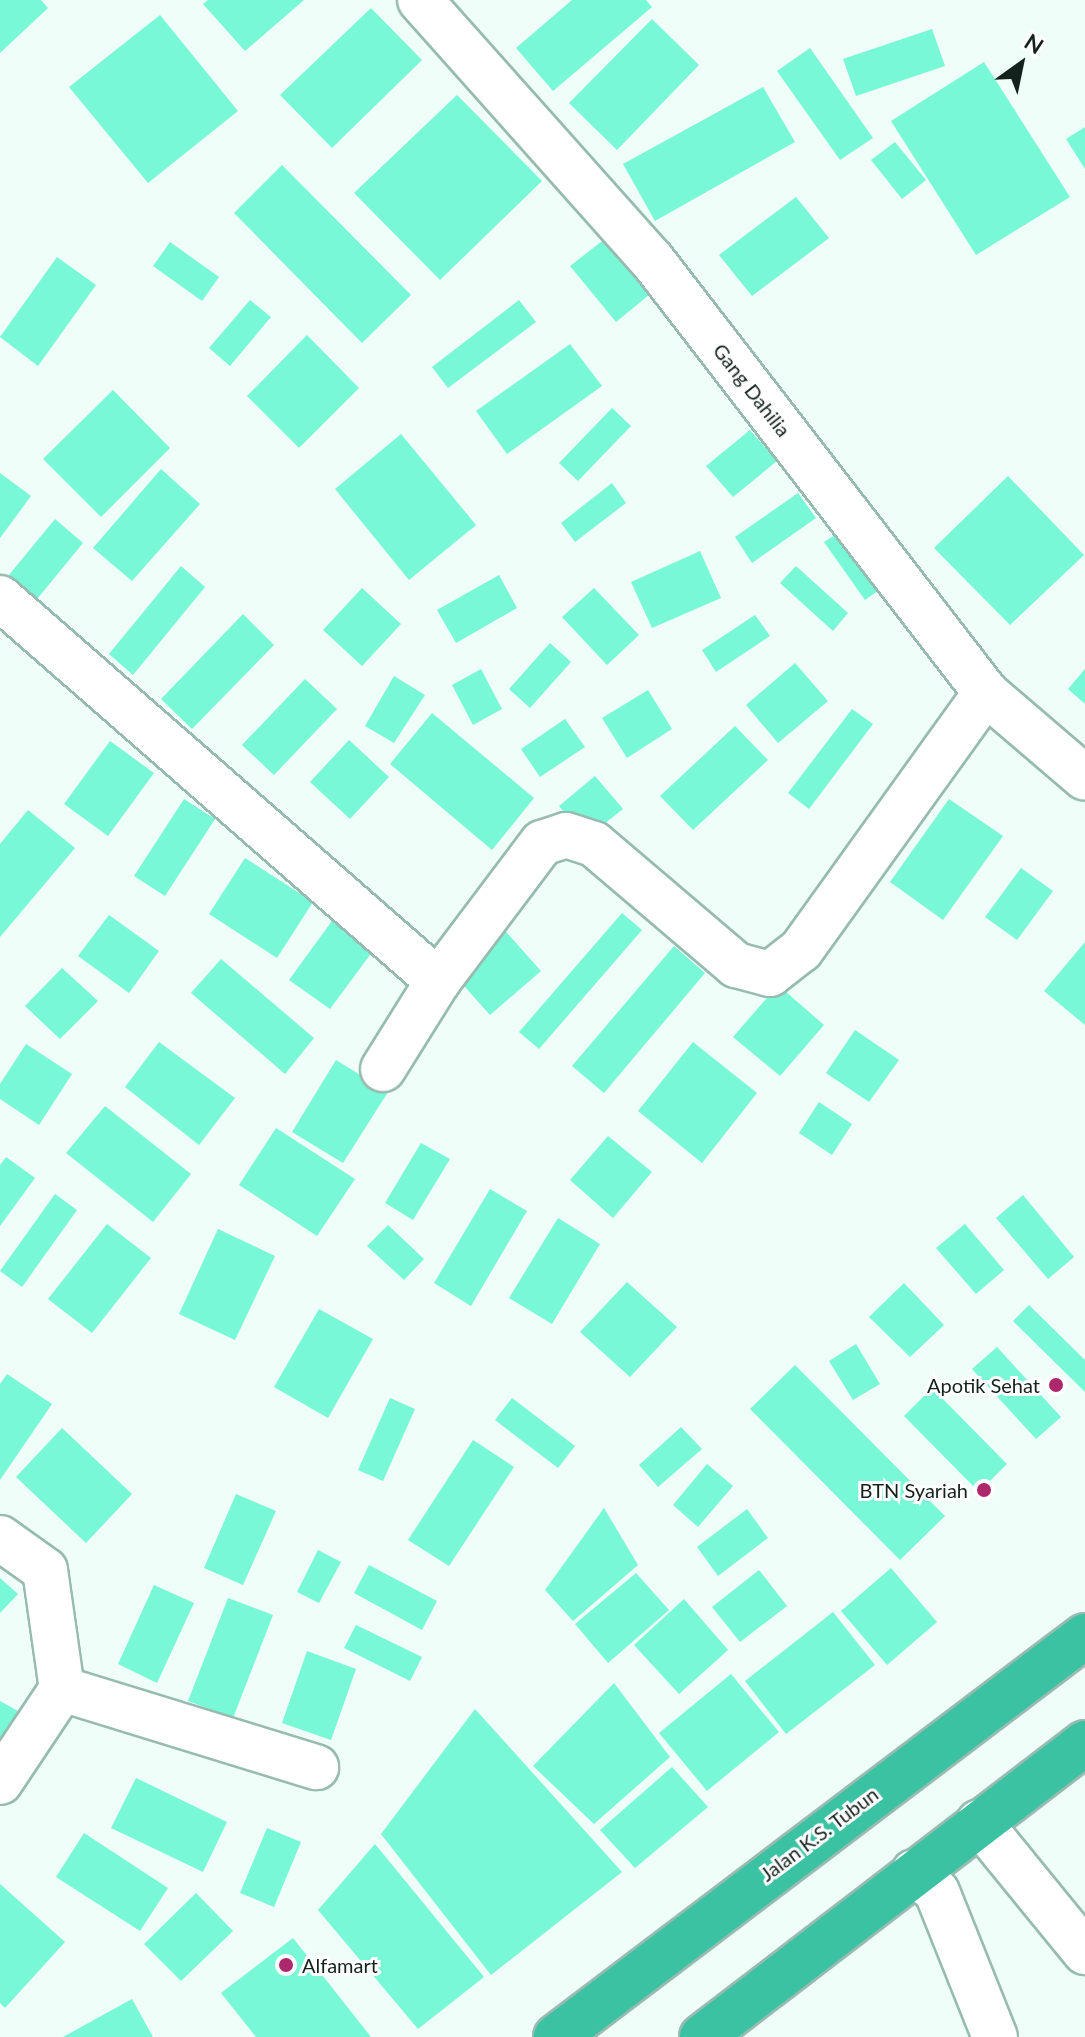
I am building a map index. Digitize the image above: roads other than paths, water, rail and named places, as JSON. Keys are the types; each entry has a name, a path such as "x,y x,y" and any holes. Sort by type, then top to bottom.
{"highway":[{"name":"Jalan K.S. Tubun","path":"556,2037 1085,1636"},
{"path":"702,2037 1085,1743"}],"street":[{"name":"Gang Dahilia","path":"420,0 652,260 986,693 1085,778"},
{"path":"0,598 438,981"},
{"path":"383,1069 438,981 542,843 566,835 594,844 736,965 770,974 801,950 986,693"},
{"path":"0,1538 45,1570 62,1689 0,1782"},
{"path":"62,1689 316,1767"},
{"path":"979,1822 1085,1952"},
{"path":"914,1872 937,1892 995,2037"}],"place":[{"name":"Apotik Sehat","path":"1056,1385"},
{"name":"BTN Syariah","path":"984,1490"},
{"name":"Alfamart","path":"286,1965"}]}
